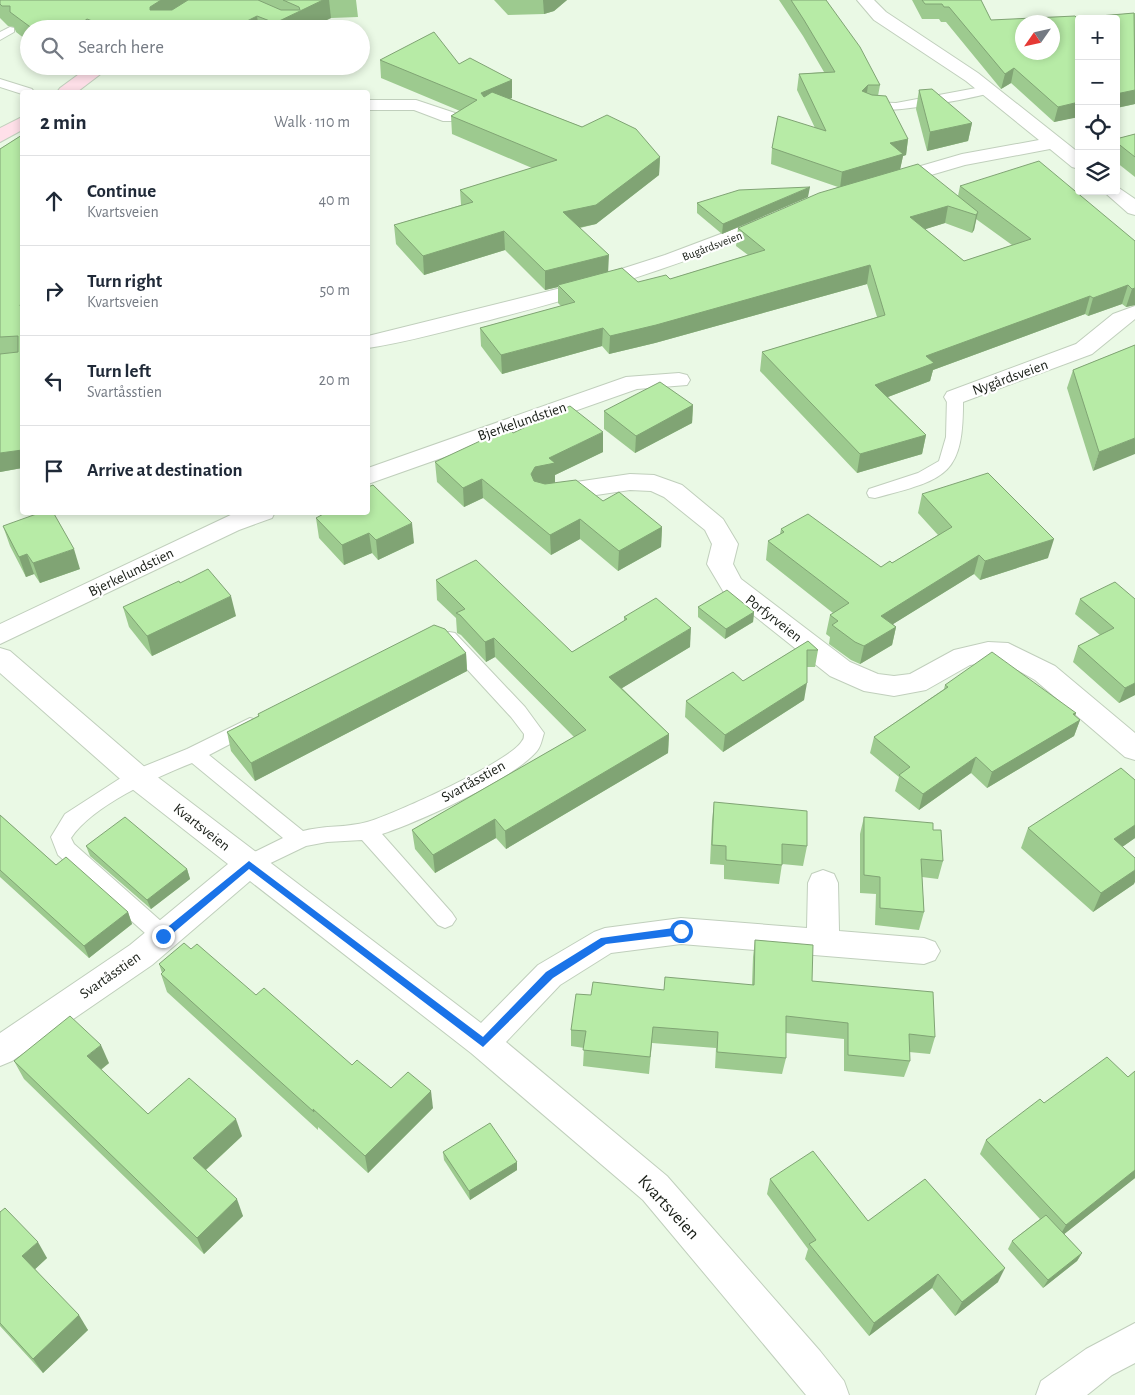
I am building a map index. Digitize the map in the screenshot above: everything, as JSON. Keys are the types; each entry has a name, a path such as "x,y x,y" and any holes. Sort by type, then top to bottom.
{"street":[{"path":"865,0 880,16 987,90 1075,161"},
{"path":"69,90 90,75"},
{"path":"370,105 416,105 449,117"},
{"path":"0,136 20,124"},
{"path":"876,185 962,160 1054,144"},
{"path":"1118,195 1135,209"},
{"name":"Bugårdsveien","path":"370,342 433,328 626,277 708,249 792,212"},
{"name":"Nygårdsveien","path":"955,397 1084,349 1100,340 1114,322 1135,312"},
{"name":"Bjerkelundstien","path":"370,475 634,382 679,380"},
{"name":"Porfyrveien","path":"545,494 630,482 654,483 672,490 714,525 725,544 720,564 732,585 840,669 874,684 894,686 916,682 963,657 988,652 1008,653 1045,673 1135,749"},
{"name":"Bjerkelundstien","path":"0,635 230,524 255,515"},
{"name":"Kvartsveien","path":"0,658 137,777 483,1043 655,1188 806,1364 830,1395"},
{"name":"Svartåsstien","path":"0,1051 141,955 249,864"},
{"path":"823,883 823,943"},
{"path":"483,1043 550,975 605,941 681,931 924,951"},
{"path":"1055,1395 1099,1362 1135,1342"}],"lane":[{"path":"0,37 10,30"},
{"path":"0,83 22,90"},
{"path":"867,106 896,107 987,90"},
{"name":"Nygårdsveien","path":"875,493 939,470 950,457 955,428 955,397"},
{"name":"Svartåsstien","path":"249,864 299,839 367,831 397,821 466,787 513,760 530,745 534,734 518,712 454,641 443,634 431,634"},
{"path":"163,936 65,849 61,836 72,820 137,777 194,754 269,716"},
{"path":"194,754 299,839"},
{"path":"367,831 445,919"}],"building":[{"path":"0,0 161,0 150,7 150,10 172,10 188,0 258,0 281,10 300,10 299,7 283,0 323,0 281,20 267,20 257,16 249,20 21,20 10,12 10,6 2,6"},
{"path":"791,0 826,0 860,47 880,85 868,85 862,91 872,95 886,96 908,139 890,143 903,154 842,172 772,148 778,116 826,131 799,74 835,72"},
{"path":"922,0 981,0 991,20 1015,19 1015,60 1060,60 1060,17 1075,16 1075,103 1058,107 1014,68 1005,74 949,7 944,7 942,4 925,4"},
{"path":"1134,13 1135,90 1120,93 1120,15 1111,15"},
{"path":"434,32 459,64 470,58 512,80 481,93 484,97 492,92 582,127 607,115 636,129 660,157 596,205 563,212 609,255 545,271 504,231 423,256 394,225 473,202 460,190 557,160 451,116 477,100 380,60"},
{"path":"932,89 972,123 930,132 919,90"},
{"path":"1135,134 1135,157 1120,145 1120,138"},
{"path":"20,136 20,450 0,453 0,354 18,352 18,336 0,337 0,149"},
{"path":"1039,161 1075,191 1075,195 1080,195 1135,241 1135,288 1132,289 1128,285 1093,298 1090,296 926,356 934,363 875,385 926,435 860,454 762,352 885,315 870,265 656,325 610,336 603,328 501,355 480,328 575,302 558,285 622,268 638,282 666,275 670,279 765,250 738,228 819,193 918,164 978,212 976,215 948,206 910,217 964,261 1031,239 960,186"},
{"path":"810,187 723,224 697,203 739,190"},
{"path":"1135,345 1135,438 1099,452 1073,370"},
{"path":"660,382 693,405 636,436 604,411"},
{"path":"570,406 603,432 549,458 555,463 535,467 531,474 534,481 545,484 576,480 603,501 619,492 662,527 619,551 580,519 550,535 482,479 463,488 435,462 508,428 513,433"},
{"path":"988,473 1054,539 985,561 979,555 881,616 896,627 864,646 855,642 832,625 838,621 830,615 849,603 768,541 784,532 781,529 808,514 881,567 890,561 892,563 952,527 922,494"},
{"path":"373,485 412,523 376,540 369,533 342,545 316,518 322,515 370,515 370,486"},
{"path":"34,515 55,515 74,549 33,563 27,554 19,557 3,526"},
{"path":"476,560 572,652 627,619 624,617 656,598 691,628 609,677 669,734 505,831 495,819 433,855 412,830 586,730 494,638 485,642 456,613 465,609 436,580"},
{"path":"208,569 231,596 147,636 123,607 179,581 180,583"},
{"path":"1115,582 1135,599 1135,683 1125,688 1078,646 1114,628 1080,599"},
{"path":"727,590 754,612 726,629 698,607"},
{"path":"434,625 445,629 466,653 251,763 227,732 259,716 258,714"},
{"path":"808,641 818,650 807,650 807,683 725,735 686,701 733,672 743,681"},
{"path":"992,652 1076,713 1073,714 1080,720 992,772 976,757 923,794 899,775 910,767 874,737 948,687 945,685"},
{"path":"1121,768 1135,780 1135,825 1114,839 1135,858 1135,870 1101,893 1028,828"},
{"path":"714,802 807,811 807,846 782,844 782,865 726,860 726,846 712,845"},
{"path":"0,815 56,865 66,857 128,912 84,946 0,870"},
{"path":"125,817 187,869 147,900 86,846"},
{"path":"864,817 933,823 933,830 941,830 943,861 921,859 924,912 880,908 880,877 864,875"},
{"path":"755,940 813,945 812,981 933,992 935,1037 909,1034 910,1061 848,1055 848,1023 786,1016 786,1058 717,1052 718,1032 653,1027 650,1057 583,1050 586,1031 571,1030 576,994 591,995 593,982 664,990 665,977 754,985"},
{"path":"184,943 191,949 197,944 256,995 264,988 352,1065 357,1060 391,1088 408,1072 431,1091 365,1156 161,974 165,970 159,964"},
{"path":"70,1016 101,1045 87,1056 148,1114 189,1078 236,1119 193,1158 237,1199 197,1238 14,1061"},
{"path":"1107,1057 1128,1077 1135,1071 1135,1170 1066,1225 986,1140 1040,1099 1044,1103"},
{"path":"490,1123 517,1162 469,1191 443,1152"},
{"path":"813,1151 868,1221 925,1179 1005,1268 962,1302 938,1274 874,1323 809,1244 816,1240 770,1179"},
{"path":"5,1208 38,1242 22,1256 79,1315 33,1359 0,1323 0,1212"},
{"path":"1046,1215 1082,1253 1048,1280 1012,1241"}],"route":[{"path":"163,936 249,864 483,1043 550,975 605,941 681,931"}]}
